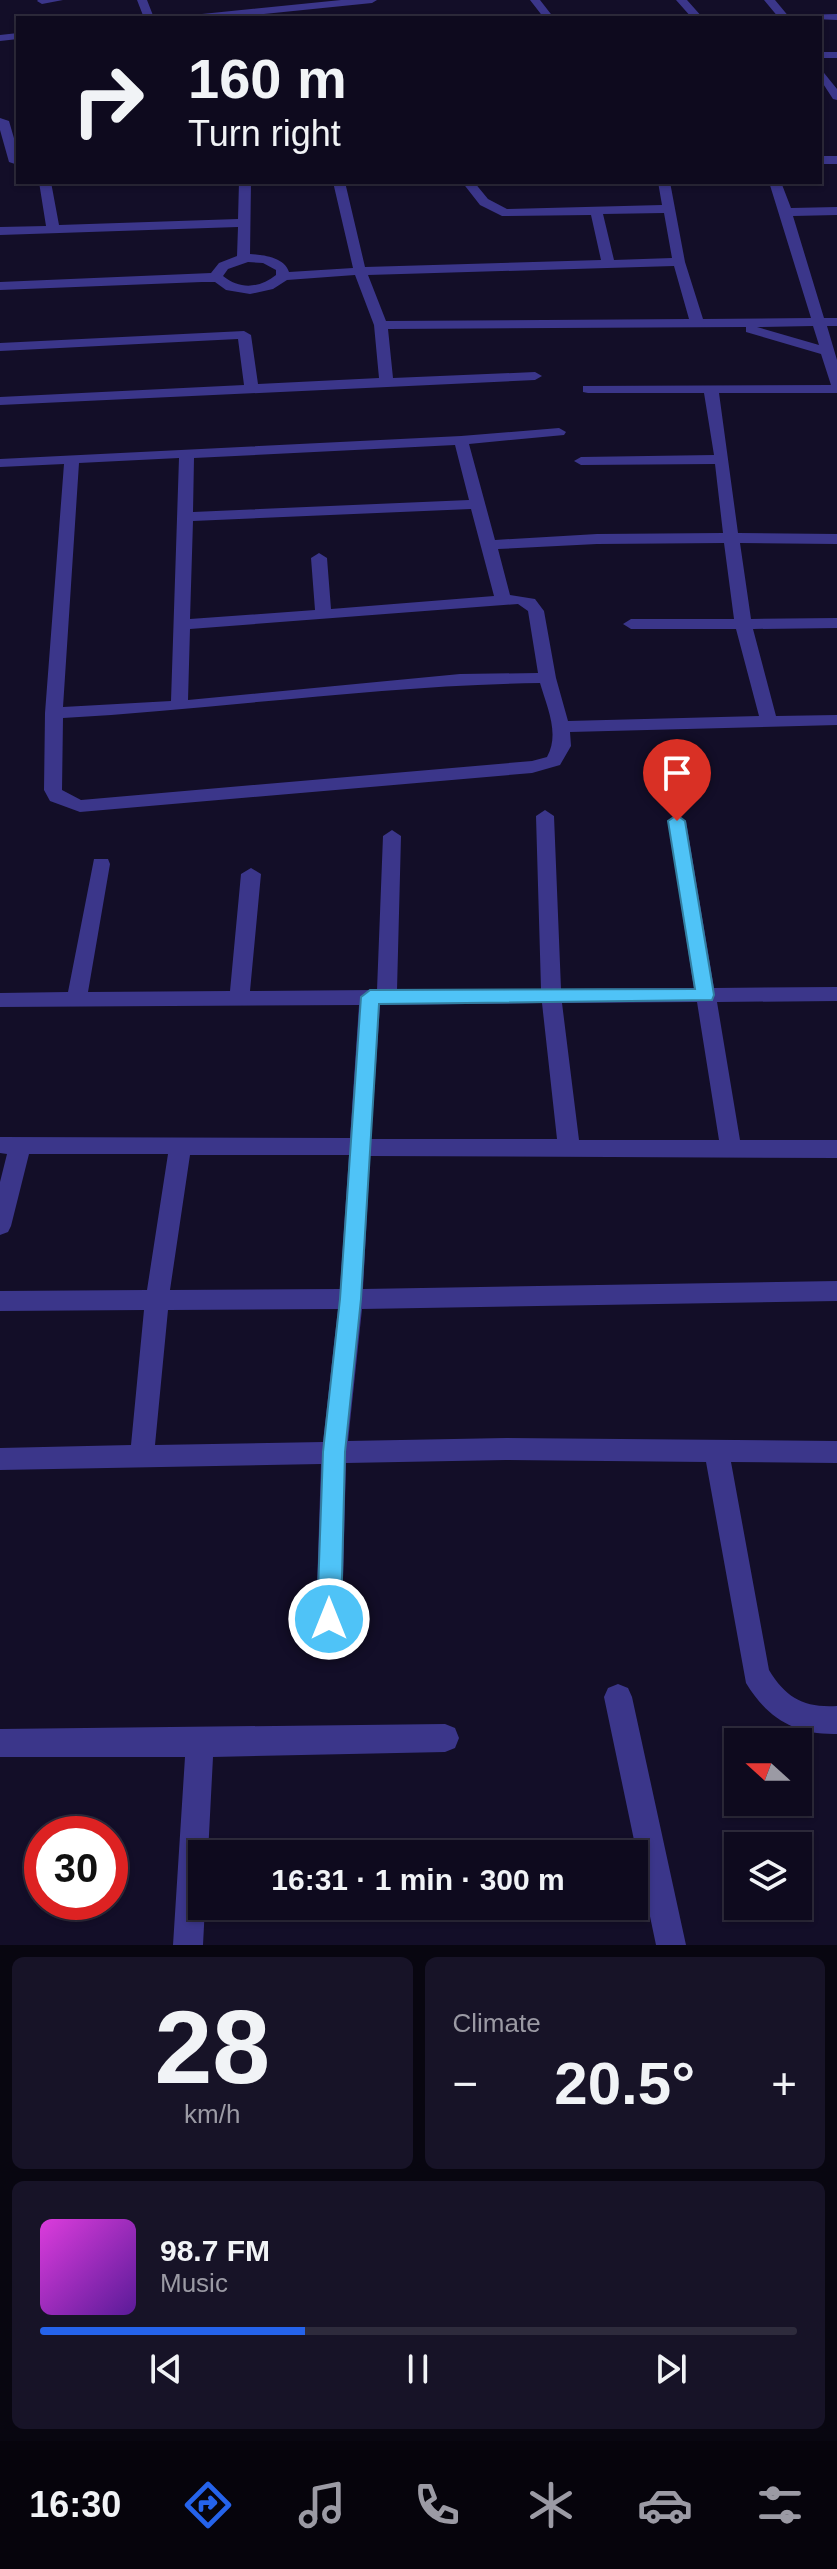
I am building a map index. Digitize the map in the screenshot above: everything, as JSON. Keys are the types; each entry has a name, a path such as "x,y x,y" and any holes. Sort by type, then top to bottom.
{"street":[{"path":"42,1 58,0"},
{"path":"237,0 245,15 372,0"},
{"path":"535,0 547,16"},
{"path":"681,0 696,16"},
{"path":"769,0 783,16"},
{"path":"822,74 837,99 822,102"},
{"path":"2,118 16,159"},
{"path":"45,184 53,229"},
{"path":"243,259 245,184"},
{"path":"339,184 360,271 381,325 386,382"},
{"path":"469,184 482,202 506,213 669,209"},
{"path":"664,184 679,262 697,322"},
{"path":"776,184 837,383"},
{"path":"596,211 608,264"},
{"path":"786,212 837,211"},
{"path":"0,231 245,223"},
{"path":"217,277 217,272 226,264 243,259 262,259 277,264 282,268 283,276"},
{"path":"0,286 217,277 225,285 251,290 275,284 283,276 679,262"},
{"path":"187,287 217,277"},
{"path":"381,325 837,322"},
{"path":"728,323 826,351"},
{"path":"0,347 244,335 252,389"},
{"path":"0,401 535,376"},
{"path":"588,389 837,389"},
{"path":"711,390 743,624 769,722"},
{"path":"0,463 461,440 559,432"},
{"path":"461,440 503,600"},
{"path":"179,706 187,454"},
{"path":"581,461 722,459"},
{"path":"72,460 54,713 53,790 56,797 80,806 532,767 554,761 562,746 561,727 547,678 536,611 529,602 503,600 182,625"},
{"path":"185,517 480,504"},
{"path":"490,545 597,539 837,539"},
{"path":"319,558 323,612"},
{"path":"631,624 837,623"},
{"path":"54,713 179,706 460,679 547,678"},
{"path":"561,727 837,720"},
{"path":"545,816 551,996 569,1148"},
{"path":"677,821 731,1149"},
{"path":"329,1619 334,1452 351,1299 360,1147 378,997 392,836"},
{"path":"77,999 101,864"},
{"path":"239,999 251,874"},
{"path":"0,1000 837,994"},
{"path":"0,1226 10,1145 837,1149"},
{"path":"142,1456 157,1300 180,1146"},
{"path":"0,1301 837,1291"},
{"path":"0,1459 506,1449 837,1452"},
{"path":"717,1451 756,1674 768,1696 791,1714 813,1723 837,1720"},
{"path":"618,1697 671,1945"},
{"path":"0,1743 445,1738"},
{"path":"188,1945 200,1743"}],"route":[{"path":"329,1619 334,1452 351,1299 370,997 705,995 677,821"}]}
